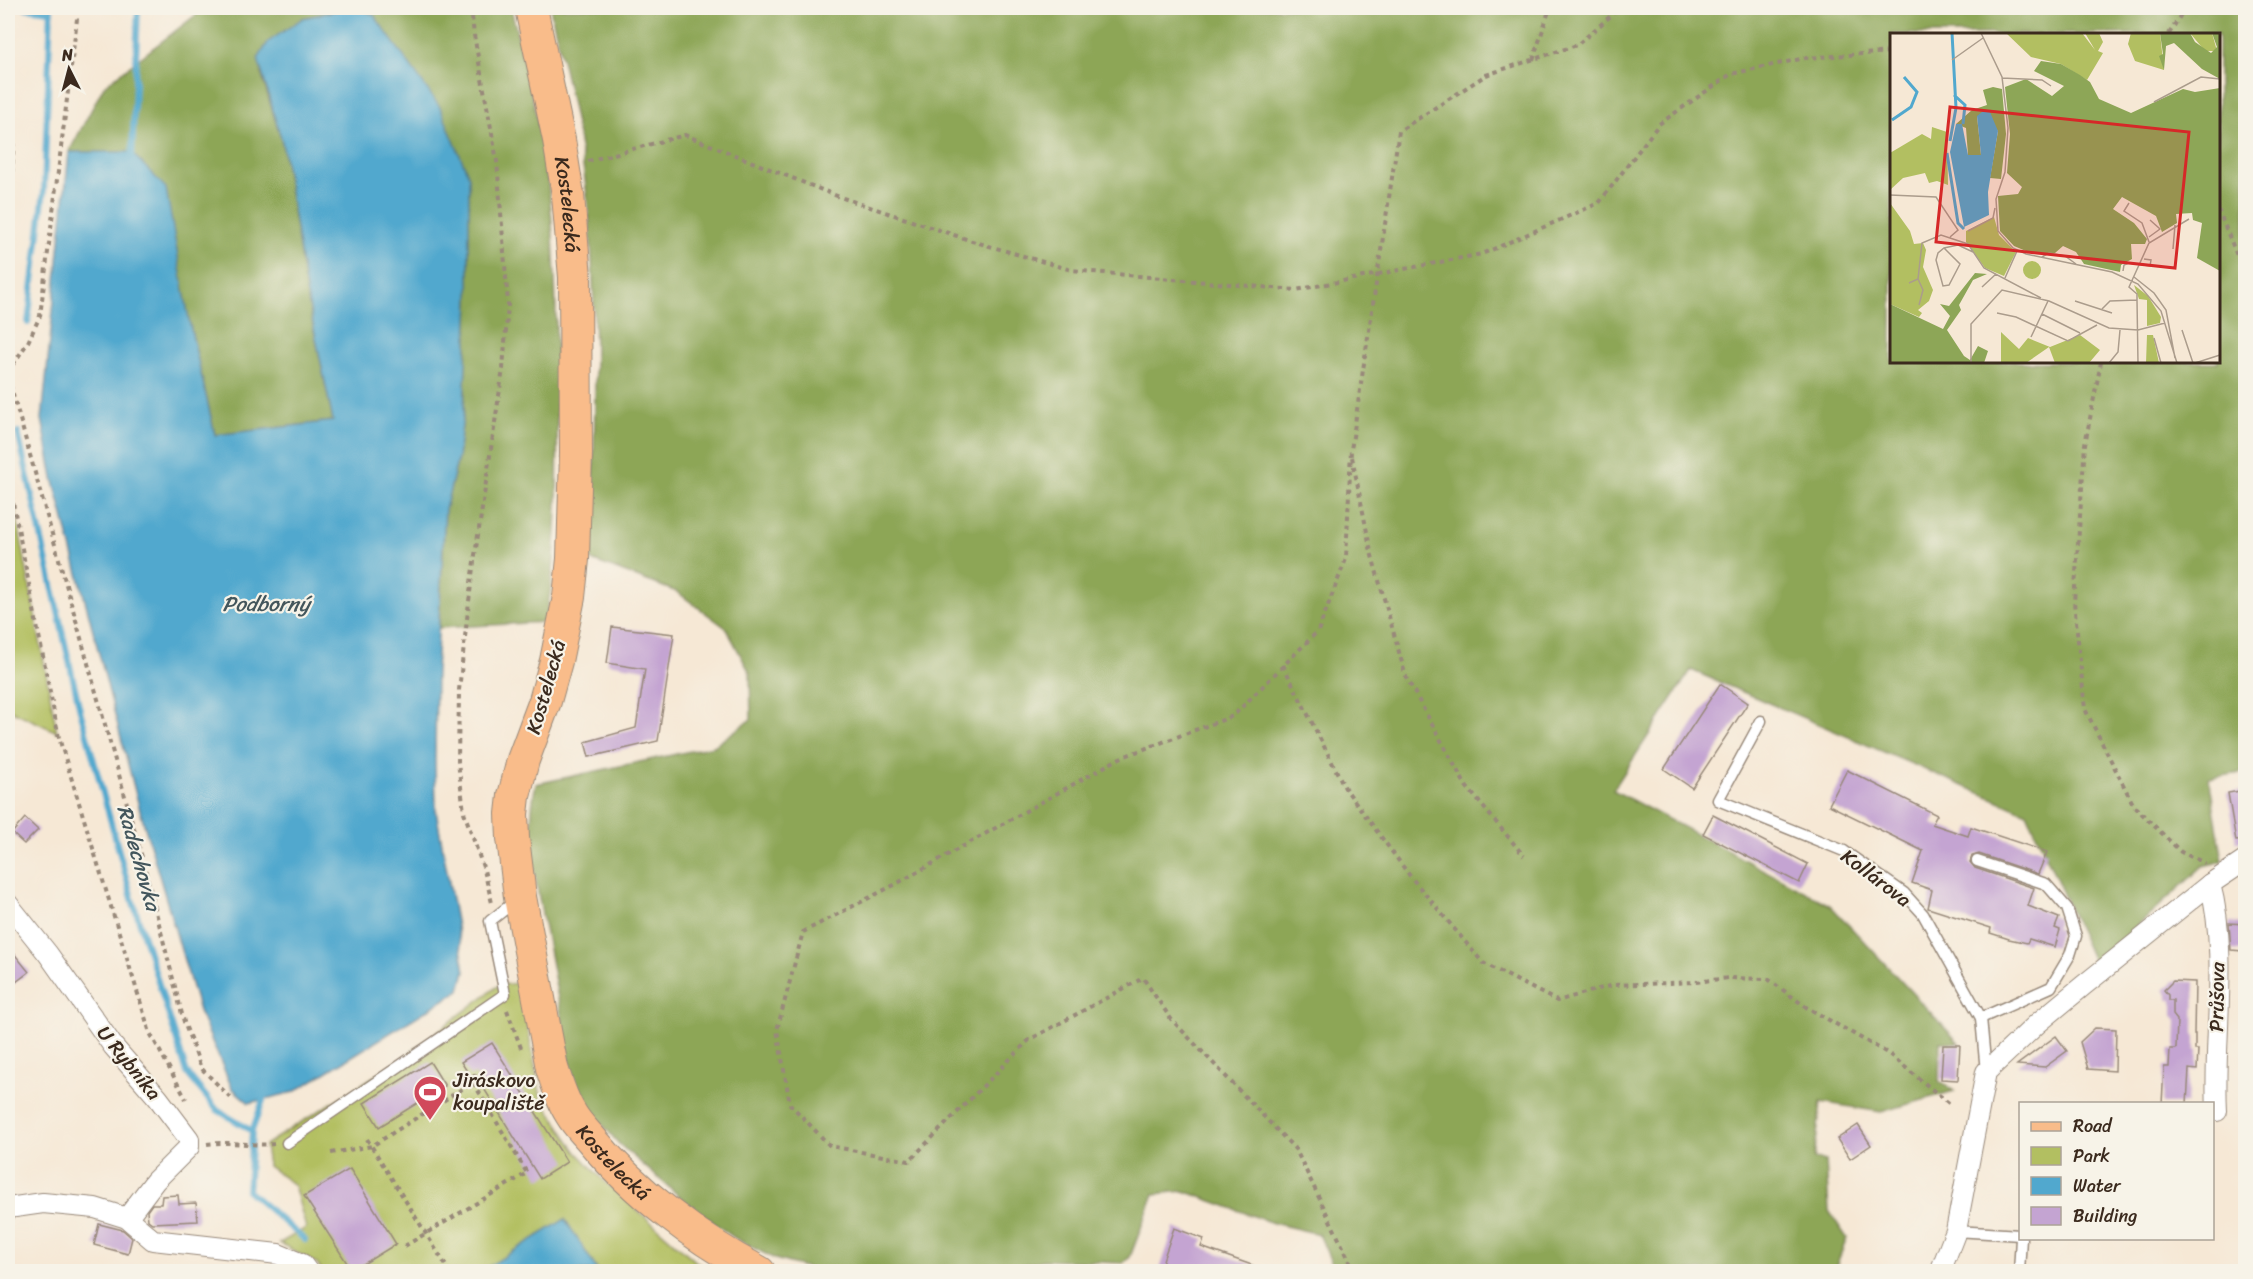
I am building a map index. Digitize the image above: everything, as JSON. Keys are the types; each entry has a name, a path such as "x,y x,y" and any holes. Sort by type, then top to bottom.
{"main road":[{"name":"Kostelecká","path":"531,8 564,167 574,276 576,453 573,559 569,597 545,701 523,760 514,796 513,838 520,897 552,1068 560,1093 572,1116 605,1157 640,1189 725,1254 759,1272"}],"street":[{"path":"1986,1072 2047,1016 2210,884 2246,860"},
{"name":"Průšova","path":"2210,884 2217,910 2215,1071 2217,1111"},
{"name":"U Rybníka","path":"8,904 48,954 113,1046 158,1098 189,1139"},
{"name":"Kollárova","path":"1940,1272 1956,1232 1986,1072"},
{"path":"127,1218 155,1181 189,1147 189,1139"},
{"path":"8,1208 43,1203 95,1208 127,1218 153,1240 278,1254 302,1264 308,1272"}],"lane":[{"name":"Kollárova","path":"1761,721 1718,800 1844,851 1904,893 1923,914 1981,1017 1986,1072"},
{"path":"1977,861 2046,884 2067,908 2076,936 2070,954 2051,987 1981,1017"},
{"path":"287,1143 505,994 490,921 520,897"},
{"path":"1956,1232 2019,1237"},
{"path":"2019,1272 2021,1240"},
{"path":"1064,1272 1073,1272"}],"path":[{"path":"77,8 40,316 28,342 8,374 143,861 184,1022 201,1068 233,1100"},
{"path":"471,8 496,161 508,304 503,369 459,690 458,762 464,812 484,870 495,917"},
{"path":"1533,60 1550,8"},
{"path":"1355,1272 1296,1150 1171,1018 1143,978 1029,1040 909,1161 830,1146 790,1104 777,1030 803,932 896,884 1120,758 1233,716 1318,631 1346,559 1351,450 1399,131 1486,75 1577,45 1620,8"},
{"path":"2170,33 2185,8"},
{"path":"564,167 685,135 837,196 972,241 1071,270 1296,290 1482,254 1599,203 1659,124 1731,74 1805,58 1890,52"},
{"path":"8,116 14,132 8,267"},
{"path":"2220,214 2246,278"},
{"path":"2101,363 2085,444 2074,602 2085,709 2134,806 2181,852 2227,873"},
{"path":"1351,450 1371,552 1406,677 1466,786 1524,856"},
{"path":"8,477 59,738 150,1033 195,1116 189,1139"},
{"path":"1283,665 1345,788 1410,876 1483,963 1557,1000 1613,985 1696,982 1728,978 1768,979 1806,1007 1888,1054 1950,1104"},
{"path":"505,994 508,1017 521,1049"},
{"path":"331,1153 372,1146 473,1082 527,1173 403,1247"},
{"path":"367,1139 448,1269"},
{"path":"223,1142 260,1145 287,1143"}],"green space":[{"path":"205,8 348,8 303,18 261,73 282,142 306,290 333,421 215,435 190,325 131,152 69,152 104,86"},
{"path":"359,8 511,8 543,151 554,252 557,489 553,570 545,622 439,628 445,510 458,458 464,409 469,298 469,177 374,15"},
{"path":"550,8 2245,8 2246,772 2209,778 2223,861 2203,866 2095,965 2027,813 1691,670 1613,790 1830,905 1959,1043 1940,1042 1939,1081 1954,1091 1881,1112 1821,1102 1814,1159 1826,1161 1829,1211 1847,1238 1834,1271 1335,1271 1319,1234 1273,1223 1184,1191 1154,1194 1130,1257 1123,1263 1043,1260 997,1271 822,1272 775,1259 735,1238 693,1208 619,1144 587,1106 577,1086 570,1063 537,888 531,825 536,784 714,746 751,719 750,673 726,628 677,592 591,560 595,378 593,286 587,196 571,101"},
{"path":"8,477 20,534 57,732 8,709"},
{"name":"Jiráskovo koupaliště","path":"519,983 541,1098 576,1151 604,1181 699,1264 713,1271 322,1271 317,1264 280,1243 306,1228 294,1185 268,1166 265,1145 400,1060 499,985"}],"water":[{"name":"Podborný","path":"348,8 359,8 374,15 440,107 469,177 469,298 464,409 458,458 445,510 436,672 435,760 436,811 465,971 460,990 294,1092 249,1103 232,1088 199,1011 141,814 53,478 42,419 69,152 131,152 166,188 190,325 215,435 333,421 306,290 282,142 258,59 268,42 303,18"},
{"path":"565,1219 598,1271 481,1271"}],"building":[{"path":"612,627 674,634 658,741 589,757 585,742 636,728 645,669 607,663"},
{"path":"1720,684 1748,703 1692,788 1664,769"},
{"path":"1847,770 1937,815 1932,824 1968,836 1971,827 2047,852 2038,874 1979,854 1972,856 1970,862 1975,868 2034,888 2028,906 2059,918 2055,928 2060,930 2055,947 2029,939 2027,943 2009,939 1990,933 1991,928 1928,908 1932,890 1912,883 1923,851 1829,805"},
{"path":"2246,790 2246,840 2236,841 2228,793"},
{"path":"1713,815 1808,864 1799,883 1703,834"},
{"path":"25,818 38,830 24,844 12,833"},
{"path":"2229,923 2244,924 2243,951 2231,950"},
{"path":"8,946 29,972 8,988"},
{"path":"2173,981 2195,982 2194,1034 2195,1050 2198,1050 2197,1070 2189,1069 2187,1102 2162,1102 2164,1067 2169,1067 2170,1049 2176,1049 2177,1020 2173,1015 2173,1000 2168,1000 2168,995 2164,990"},
{"path":"2095,1028 2116,1029 2115,1071 2088,1069 2080,1042"},
{"path":"2056,1036 2067,1051 2045,1067 2017,1065"},
{"path":"492,1043 567,1162 540,1179 475,1074 470,1076 461,1062"},
{"path":"1943,1045 1960,1045 1958,1080 1941,1079"},
{"path":"430,1062 445,1086 379,1127 364,1103"},
{"path":"1858,1125 1871,1145 1850,1159 1837,1139"},
{"path":"350,1169 396,1244 352,1271 304,1196"},
{"path":"178,1195 179,1204 196,1203 198,1221 152,1223 148,1220 147,1211 152,1204 161,1204 162,1196"},
{"path":"99,1224 123,1230 132,1238 128,1254 94,1245"},
{"path":"1174,1228 1204,1239 1201,1247 1263,1269 1262,1272 1159,1272"}],"waterway":[{"path":"25,8 51,11"},
{"name":"Radechovka","path":"28,323 44,191 51,8"},
{"path":"132,158 138,8"},
{"name":"Radechovka","path":"18,433 80,710 133,902 187,1073 217,1110 252,1131"},
{"name":"Radechovka","path":"266,1092 252,1131 248,1191 305,1240"}],"place":[{"name":"Jiráskovo koupaliště","path":"430,1121"}]}
